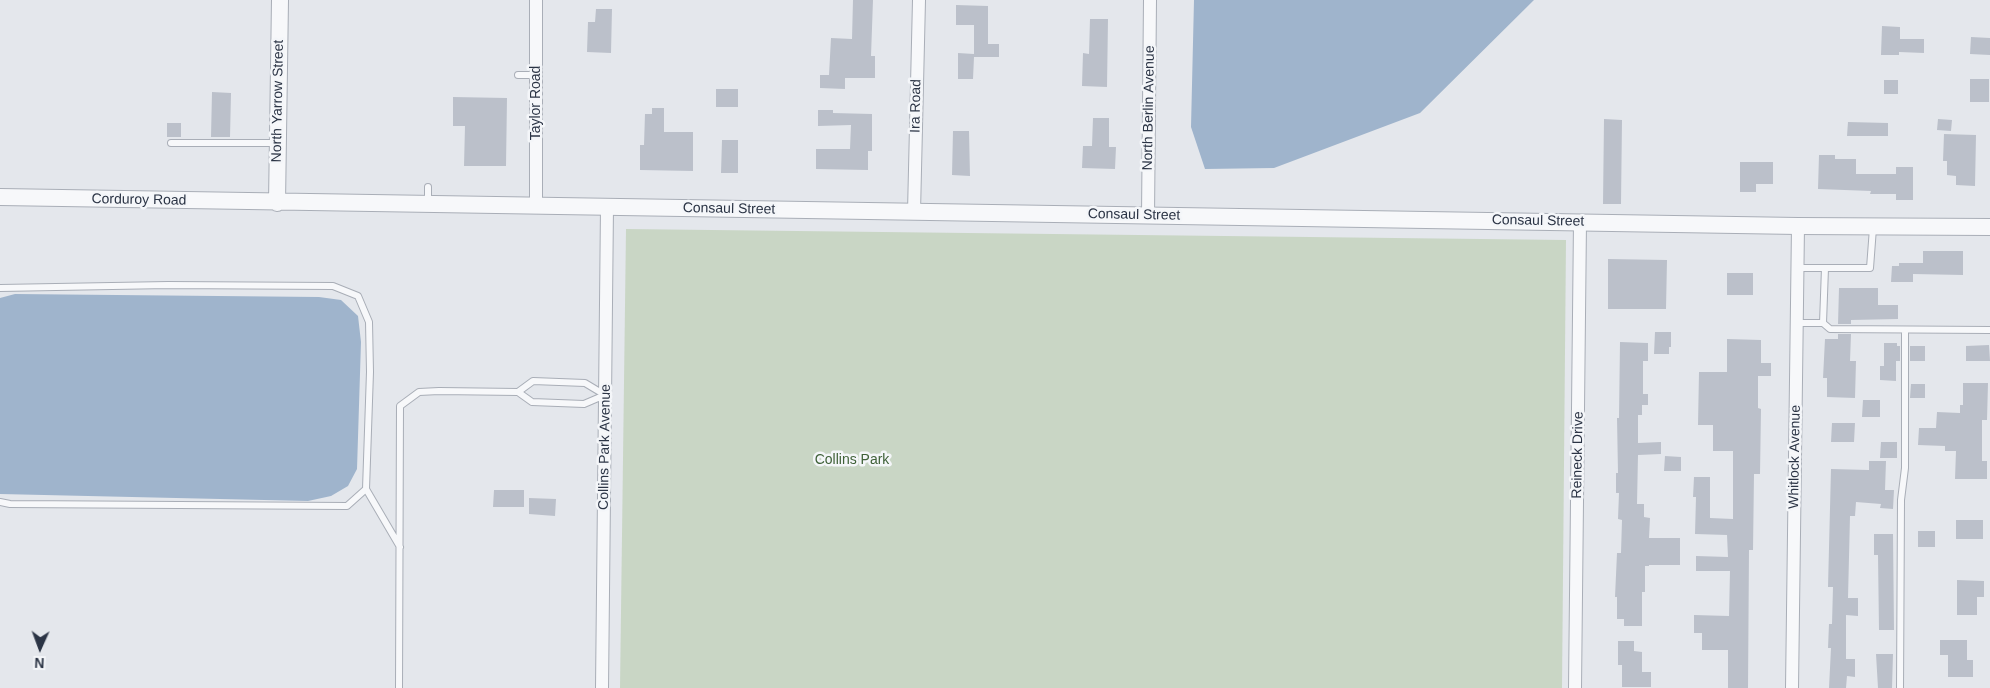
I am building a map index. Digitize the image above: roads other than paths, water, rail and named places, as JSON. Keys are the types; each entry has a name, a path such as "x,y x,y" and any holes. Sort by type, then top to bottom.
{"street":[{"name":"North Yarrow Street","path":"277,203 280,0"},
{"name":"Taylor Road","path":"536,0 536,206"},
{"name":"Ira Road","path":"914,212 919,0"},
{"name":"North Berlin Avenue","path":"1148,216 1150,0"},
{"name":"Corduroy Road","path":"0,197 277,203"},
{"name":"Consaul Street","path":"277,203 1798,226 1990,227"},
{"name":"Collins Park Avenue","path":"602,688 607,207"},
{"name":"Reineck Drive","path":"1574,688 1580,222"},
{"name":"Whitlock Avenue","path":"1792,688 1798,226"}],"lane":[{"path":"518,74 536,75"},
{"path":"171,143 278,143"},
{"path":"428,187 428,204"},
{"path":"1797,268 1870,268 1873,226"},
{"path":"1823,323 1825,268"},
{"path":"0,288 168,285 333,286 358,296 369,322 370,372 366,488 400,548"},
{"path":"1797,323 1823,323 1830,329 1990,330"},
{"path":"1900,688 1901,500 1905,468 1905,330"},
{"path":"400,688 400,406 418,392 518,392 534,381 585,383 605,395"},
{"path":"518,392 532,402 584,404 605,395"},
{"path":"0,502 10,504 347,506 366,488"}],"water":[{"path":"1194,0 1534,0 1420,113 1274,168 1205,169 1191,127"},
{"path":"15,294 319,297 341,300 358,316 361,342 357,469 348,486 331,496 308,501 0,494 0,298"}],"park label":[{"name":"Collins Park","path":"852,460"}]}
